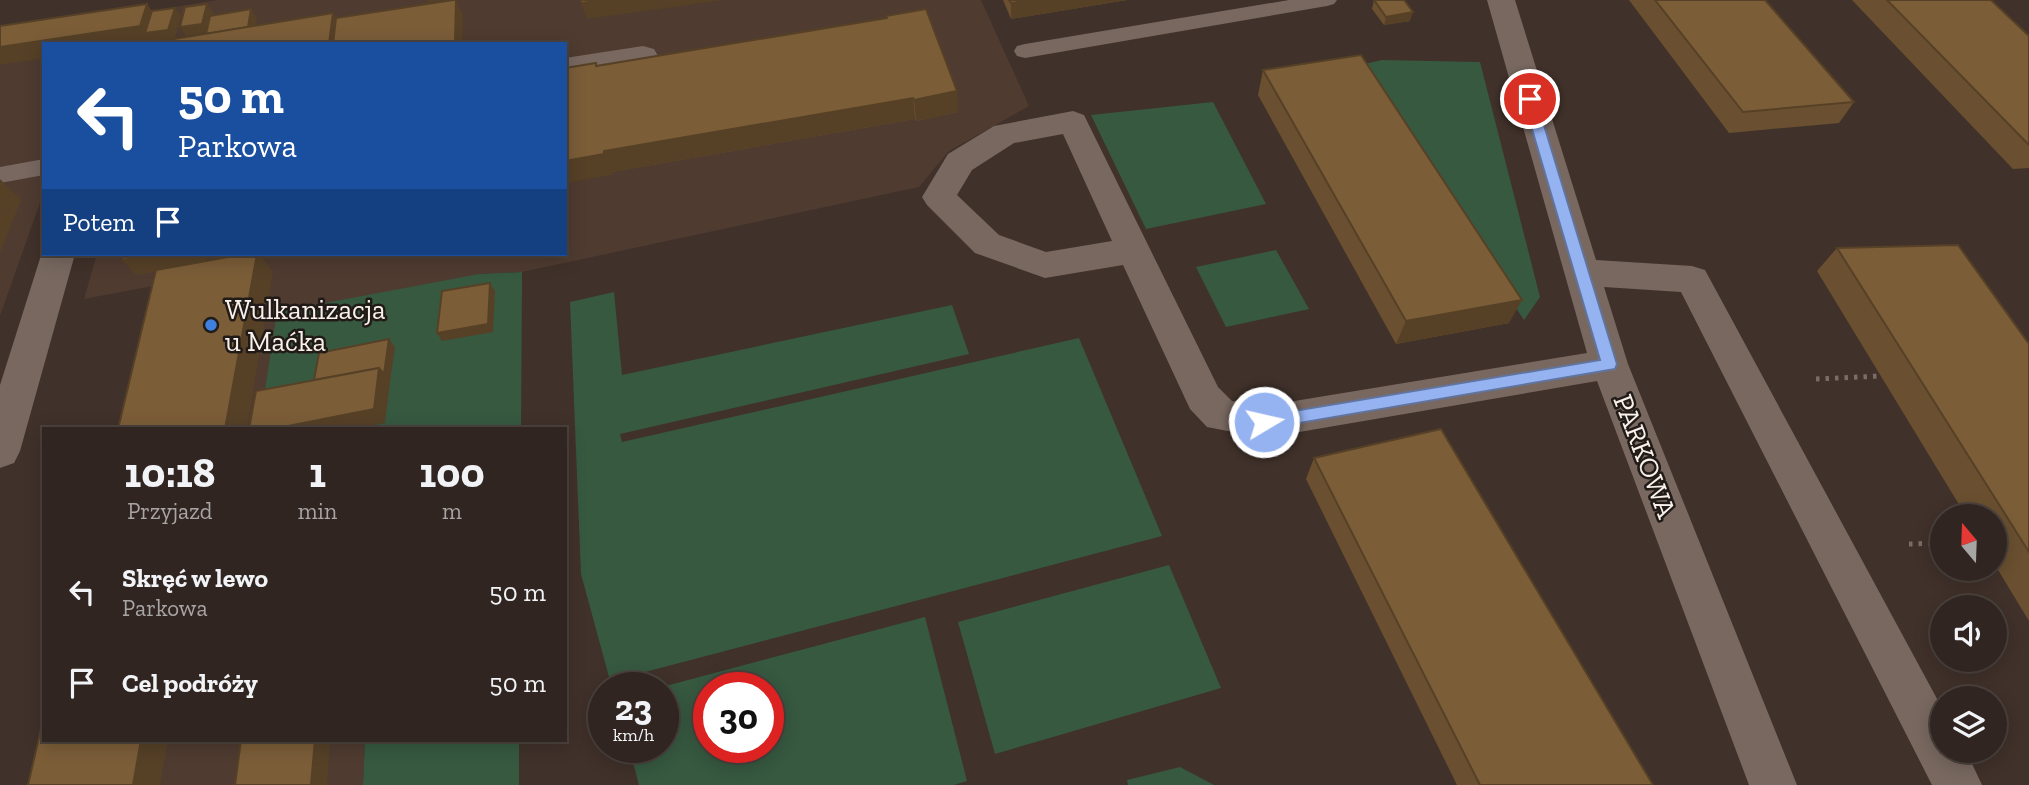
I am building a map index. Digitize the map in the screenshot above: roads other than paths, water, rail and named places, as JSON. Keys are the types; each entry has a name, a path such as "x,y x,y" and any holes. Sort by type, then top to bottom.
{"street":[{"name":"PARKOWA","path":"1501,0 1609,364 1773,785"},
{"path":"567,68 643,56"},
{"path":"1133,250 1045,265 987,244 939,197 960,162 1005,134 1073,122 1204,398 1221,416 1264,422 1609,364"},
{"path":"0,451 56,256"},
{"path":"1580,272 1692,279 1958,785"}],"lane":[{"path":"1025,51 1327,0"},
{"path":"0,175 42,167"}],"place":[{"name":"Wulkanizacja u Maćka","path":"211,325"}]}
